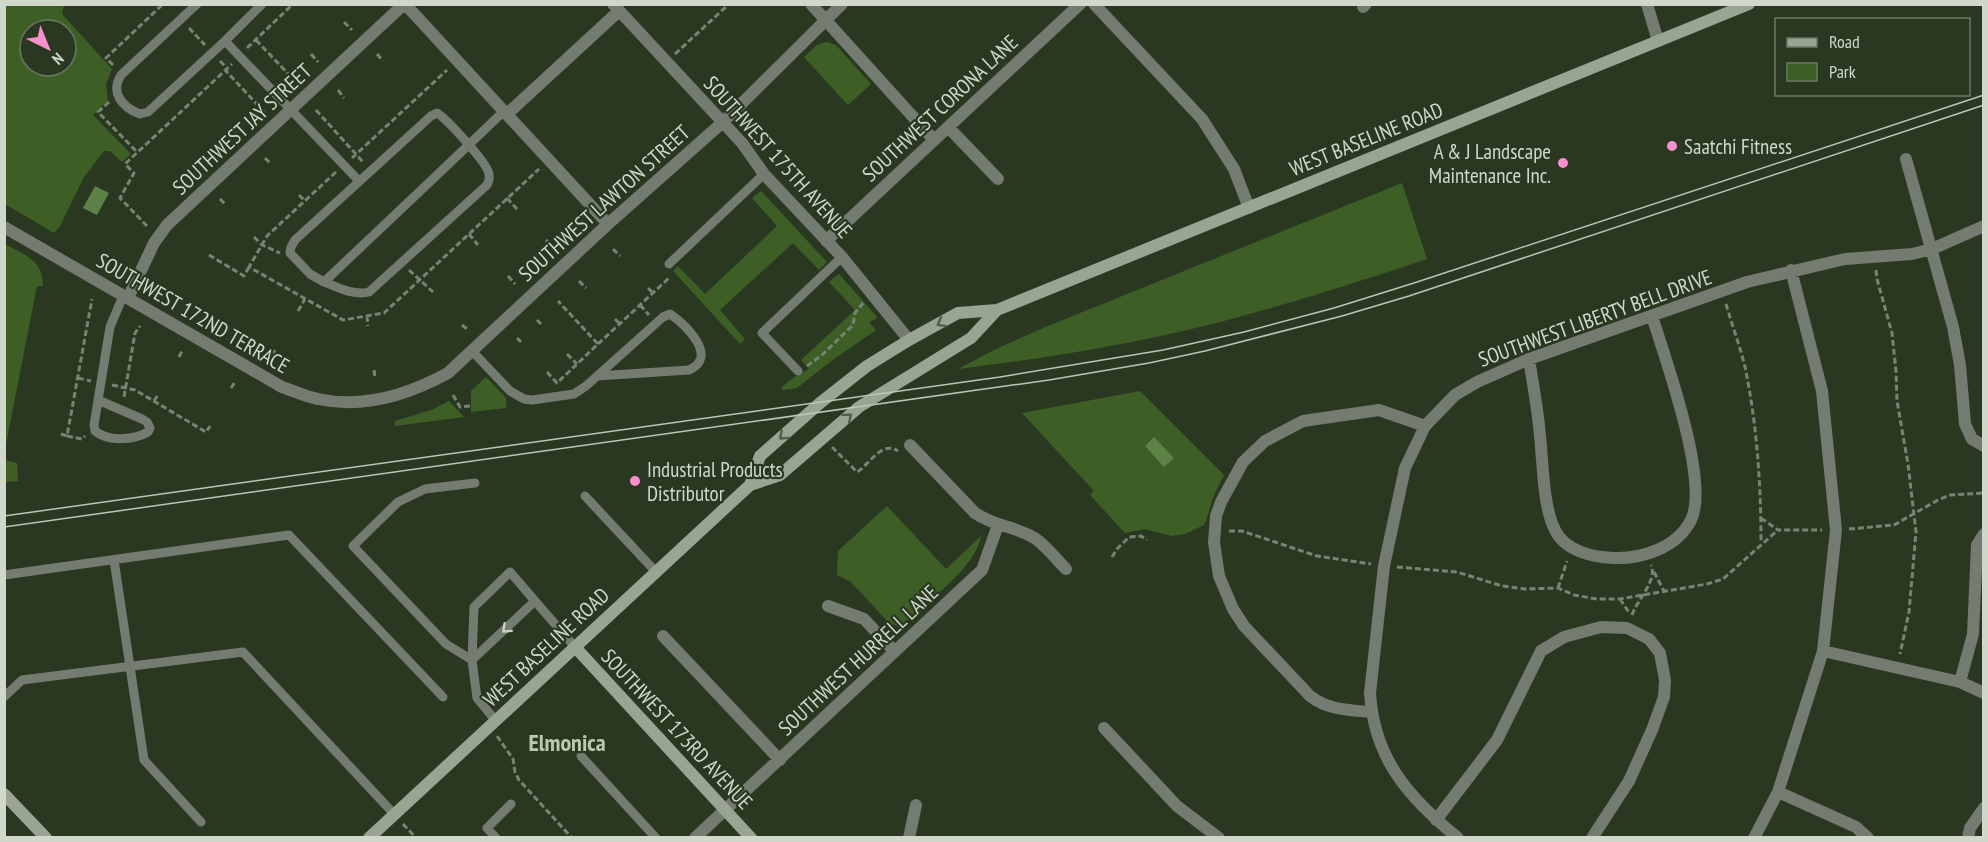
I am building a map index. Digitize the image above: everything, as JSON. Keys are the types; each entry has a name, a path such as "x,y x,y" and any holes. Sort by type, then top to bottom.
{"main road":[{"name":"WEST BASELINE ROAD","path":"750,485 760,456 820,403 867,366 958,313 997,310 1749,4"},
{"name":"WEST BASELINE ROAD","path":"369,837 750,485 780,475 859,407 971,338 997,310"},
{"name":"SOUTHWEST 173RD AVENUE","path":"575,647 751,837"},
{"path":"4,794 46,837"}],"street":[{"name":"SOUTHWEST JAY STREET","path":"125,297 154,243 167,225 404,4"},
{"path":"404,4 608,224"},
{"path":"811,4 934,140"},
{"name":"SOUTHWEST LAWTON STREET","path":"373,401 401,395 448,373 608,224 723,122 842,4"},
{"name":"SOUTHWEST CORONA LANE","path":"826,241 1080,4"},
{"path":"1094,4 1202,119 1234,169 1249,208"},
{"path":"1647,4 1658,41"},
{"path":"506,112 616,8"},
{"name":"SOUTHWEST 175TH AVENUE","path":"616,8 742,143 764,174 842,257 909,340"},
{"path":"948,127 998,179"},
{"path":"1906,159 1953,327 1960,365 1965,424 1972,439 1983,446"},
{"name":"SOUTHWEST LIBERTY BELL DRIVE","path":"1458,837 1436,820 1401,783 1389,764 1371,712 1370,693 1384,566 1405,468 1425,426 1455,395 1477,382 1529,359 1747,282 1845,259 1912,254 1932,249 1983,226"},
{"name":"SOUTHWEST 172ND TERRACE","path":"4,227 282,387 317,399 346,402 373,401"},
{"path":"1754,837 1778,792 1823,651 1836,530 1822,391 1791,270"},
{"path":"1529,359 1539,422 1548,515 1555,532 1564,543 1598,558 1622,558 1653,553 1678,537 1691,520 1695,502 1693,465 1679,400 1652,316"},
{"path":"1371,712 1338,709 1321,704 1310,696 1244,626 1233,609 1219,576 1214,531 1221,502 1243,462 1265,441 1303,421 1379,410 1425,426"},
{"path":"910,445 975,513 985,520 1037,539 1066,569"},
{"name":"SOUTHWEST HURRELL LANE","path":"695,837 982,570 998,525"},
{"path":"1960,682 1973,634 1977,545 1983,534"},
{"path":"828,606 864,619 894,651"},
{"path":"1436,820 1497,740 1541,651 1564,638 1601,627 1627,628 1649,639 1660,653 1665,680 1664,697 1629,782 1592,837"},
{"path":"663,636 780,760"},
{"path":"1823,651 1960,682 1983,693"},
{"path":"1104,728 1177,806 1219,837"},
{"path":"1778,792 1856,826 1868,837"},
{"path":"909,837 916,805"},
{"path":"1968,837 1970,828 1983,808"}],"lane":[{"path":"196,4 121,75 116,90 123,105 140,114 148,112 262,4"},
{"path":"225,41 359,182"},
{"path":"324,282 468,145 506,112"},
{"path":"436,114 442,116 487,167 490,180 369,292 363,293 349,292 324,282 310,274 290,254 291,247 296,240 359,182 431,116 436,114"},
{"path":"669,264 764,174"},
{"path":"798,371 762,333 842,257"},
{"path":"98,400 147,423 150,428 148,432 136,437 106,438 95,431 94,425 98,400 101,383 110,327 125,297"},
{"path":"472,351 510,391 524,399 532,400 574,394 579,391 663,316 670,314 698,342 701,349 702,357 699,363 689,370 597,376"},
{"path":"472,660 446,644 353,546 398,502 425,489 475,483"},
{"path":"585,496 656,572"},
{"path":"4,575 289,535 443,698"},
{"path":"114,560 144,760 201,822"},
{"path":"492,723 477,698 472,660 474,607 510,572 575,647"},
{"path":"472,660 535,602"},
{"path":"4,696 22,680 243,652 394,814"},
{"path":"580,756 656,837"},
{"path":"496,837 487,828 511,804"}],"path":[{"path":"147,226 120,198 134,173 125,164 293,4"},
{"path":"667,62 729,4"},
{"path":"278,19 283,23"},
{"path":"344,22 352,30"},
{"path":"120,37 124,41"},
{"path":"256,39 296,82"},
{"path":"311,54 318,62"},
{"path":"377,54 383,61"},
{"path":"338,90 344,98"},
{"path":"414,93 417,97"},
{"path":"199,95 204,100"},
{"path":"316,110 365,164"},
{"path":"374,130 378,134"},
{"path":"234,133 238,136"},
{"path":"155,136 160,142"},
{"path":"265,158 270,163"},
{"path":"190,174 194,178"},
{"path":"299,195 305,201"},
{"path":"507,198 517,208"},
{"path":"220,199 226,205"},
{"path":"469,234 478,245"},
{"path":"254,237 262,245 276,252 290,254"},
{"path":"546,240 554,248"},
{"path":"613,249 620,256"},
{"path":"209,255 244,276"},
{"path":"1875,256 1876,279 1892,333 1897,401 1908,464 1916,532 1909,612 1896,667"},
{"path":"401,262 433,292"},
{"path":"241,281 249,267"},
{"path":"508,276 515,284"},
{"path":"547,372 557,383 669,278"},
{"path":"579,281 586,288"},
{"path":"648,288 653,293"},
{"path":"1722,291 1744,366 1754,428 1761,543"},
{"path":"798,371 822,355 853,325 858,308 873,294"},
{"path":"176,300 179,295"},
{"path":"67,436 92,298"},
{"path":"298,311 305,298"},
{"path":"558,301 598,344"},
{"path":"367,316 368,326"},
{"path":"615,319 620,324"},
{"path":"537,320 541,324"},
{"path":"462,325 467,329"},
{"path":"121,410 135,333 140,326"},
{"path":"81,330 87,331"},
{"path":"517,338 521,342"},
{"path":"272,355 275,350"},
{"path":"179,357 182,351"},
{"path":"567,354 577,364"},
{"path":"74,367 80,368"},
{"path":"374,370 375,377"},
{"path":"78,378 135,390 206,432 210,426"},
{"path":"231,388 235,382"},
{"path":"154,401 158,395"},
{"path":"453,395 460,407 470,406"},
{"path":"61,434 82,439 95,431"},
{"path":"823,438 857,472 879,452 887,448 896,449 900,453 910,445"},
{"path":"1761,518 1778,530 1836,530 1893,525 1950,495 1983,493"},
{"path":"1397,567 1457,572 1502,586 1525,589 1558,588 1574,595 1597,599 1620,598 1707,584 1723,579 1778,530"},
{"path":"1214,531 1242,531 1317,556 1376,564"},
{"path":"1112,557 1129,537 1141,536 1147,540"},
{"path":"1558,588 1572,547"},
{"path":"1646,554 1664,591"},
{"path":"1632,617 1635,605 1651,581 1653,570"},
{"path":"492,723 513,759 519,780 572,837"},
{"path":"394,814 416,837"}],"green space":[{"path":"5,4 64,5 62,14 66,18 18,18 18,78 78,78 78,32 112,69 106,84 108,101 93,115 131,154 122,162 110,151 104,151 84,177 60,226 54,233 5,204"},
{"path":"827,42 836,45 871,84 848,105 804,57 817,45"},
{"path":"1402,183 1427,259 1314,295 1200,327 1080,351 958,369 1043,328"},
{"path":"761,191 827,262 819,270 793,243 720,310 745,339 740,344 673,271 678,266 705,294 777,226 752,198"},
{"path":"5,244 32,259 40,270 43,286 37,286 5,449"},
{"path":"839,274 878,318 869,322 876,330 797,388 783,390 781,388 794,377 809,369 801,360 855,310 829,282"},
{"path":"486,377 506,398 506,408 471,412 471,391"},
{"path":"1140,391 1224,475 1214,495 1204,525 1185,534 1172,536 1145,529 1125,533 1090,495 1094,491 1022,413"},
{"path":"449,401 464,417 395,426 395,421 431,410"},
{"path":"5,460 17,463 18,481 5,482"},
{"path":"887,506 946,569 981,536 971,559 961,571 905,623 897,626 889,623 851,582 837,575 838,551"}],"shaded area":[{"path":"95,186 109,193 97,215 83,208"},
{"path":"1154,437 1174,458 1164,467 1145,446"}],"tram line":[{"path":"4,516 1000,377 1163,350 1244,332 1334,308 1984,95"},
{"path":"4,527 1049,380 1149,363 1342,316 1409,296 1984,105"}],"place":[{"name":"Saatchi Fitness","path":"1672,146"},
{"name":"A & J Landscape Maintenance Inc.","path":"1563,163"},
{"name":"Industrial Products Distributor","path":"635,481"}],"district":[{"name":"Elmonica","path":"567,742"}]}
